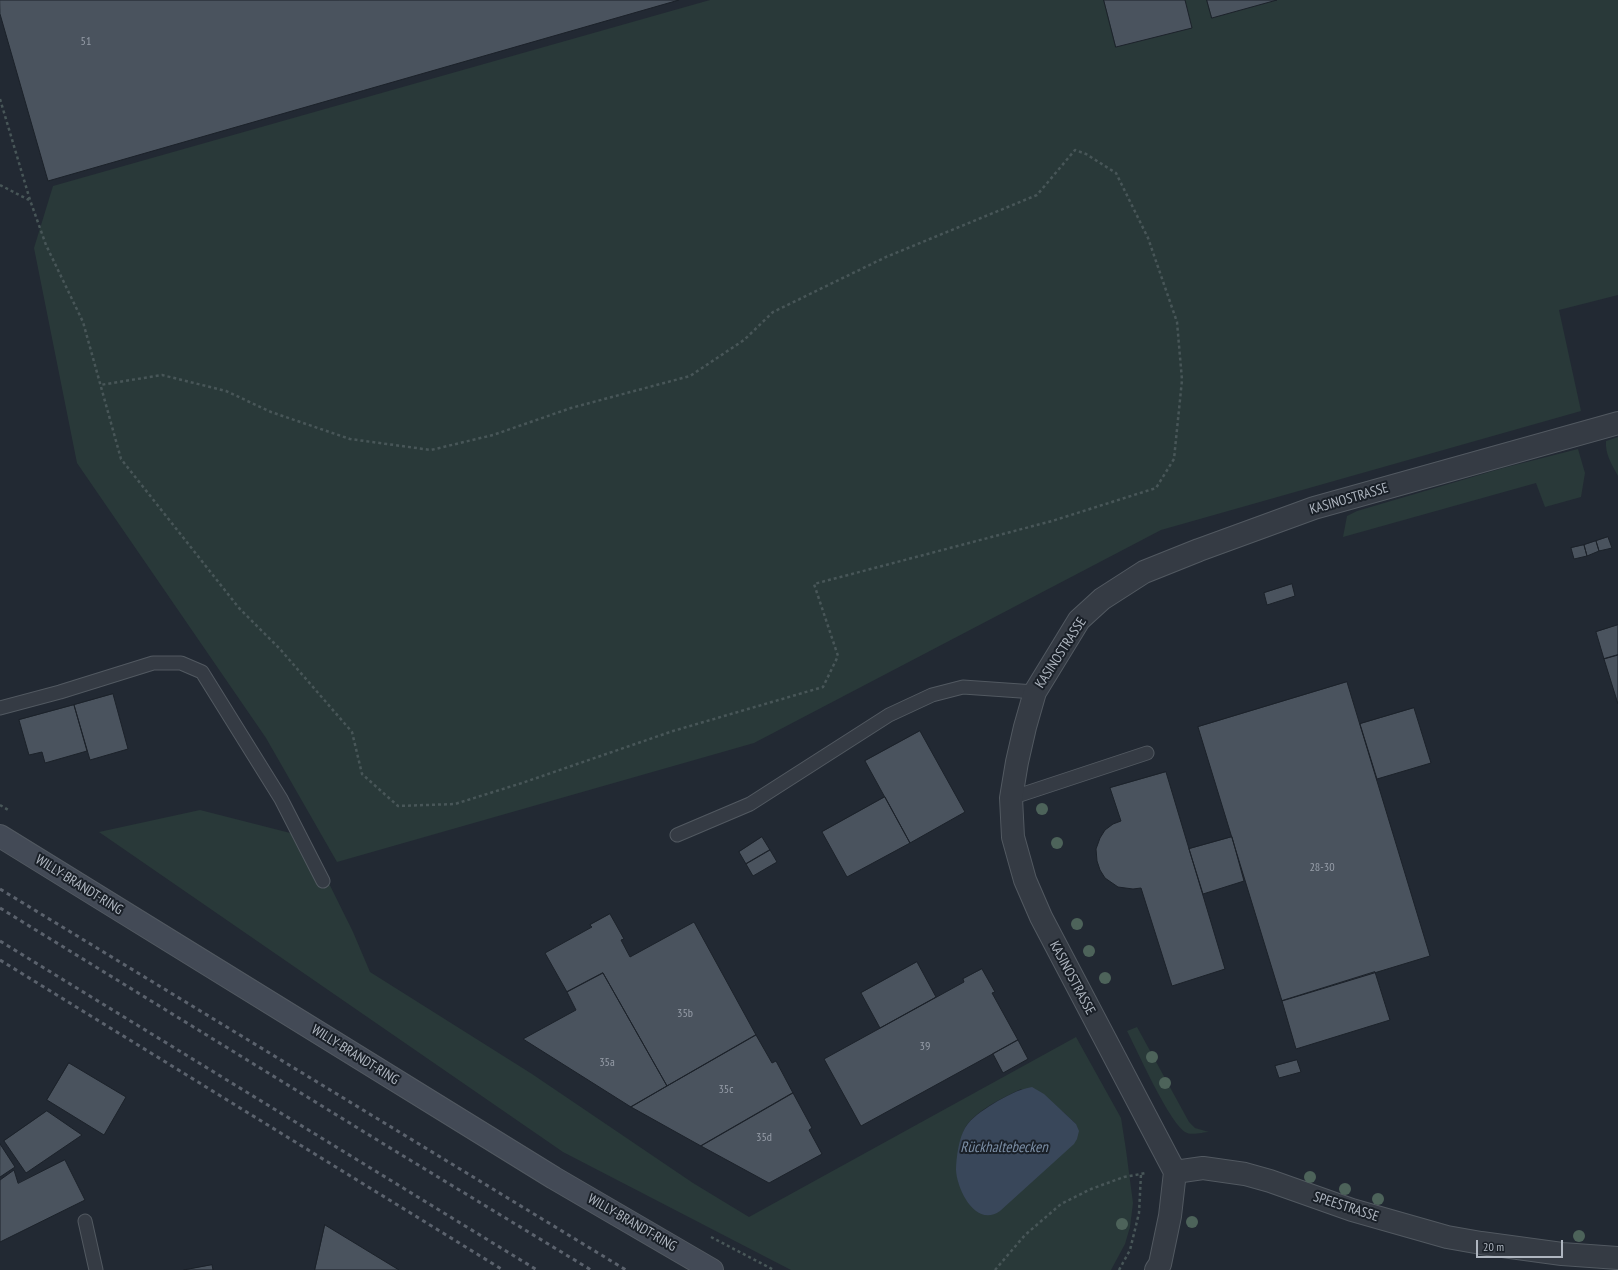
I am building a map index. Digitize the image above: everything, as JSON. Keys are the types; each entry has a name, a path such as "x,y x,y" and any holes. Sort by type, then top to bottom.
{"main road":[{"name":"WILLY-BRANDT-RING","path":"0,836 554,1178 712,1270"}],"street":[{"name":"KASINOSTRASSE","path":"1175,1172 1041,917 1025,880 1013,837 1011,798 1024,727 1035,692 1079,620 1102,599 1144,572 1199,550 1314,508 1618,423"},
{"name":"SPEESTRASSE","path":"1175,1172 1203,1168 1245,1174 1270,1181 1352,1210 1446,1237 1481,1244 1562,1254 1618,1258"},
{"path":"1156,1270 1160,1264 1170,1216 1175,1172"}],"lane":[{"path":"0,708 60,692 153,663 181,663 202,672 282,799 323,881"},
{"path":"677,835 750,804 889,715 932,695 963,687 1035,692"},
{"path":"1011,798 1147,753"},
{"path":"85,1221 96,1270"}],"path":[{"path":"0,99 30,200 46,245 83,322 100,385 121,459 239,608 280,649 352,732 362,774 398,806 455,804 522,783 673,731 823,687 838,656 814,584 1052,521 1156,488 1174,459 1182,380 1177,322 1148,238 1116,174 1086,154 1075,150 1037,195 886,257 773,312 744,340 690,376 571,408 493,435 431,450 350,439 271,412 226,390 162,375 100,385"},
{"path":"0,185 30,200"},
{"path":"995,1270 1025,1236 1061,1204 1091,1188 1124,1177 1141,1174 1175,1172"},
{"path":"1118,1270 1130,1250 1138,1214 1141,1174"}],"shaded area":[{"path":"710,0 1618,0 1618,295 1559,310 1581,411 1161,530 754,743 337,862 266,738 77,463 34,248 53,186"},
{"path":"1618,437 1618,476 1609,459 1606,441"},
{"path":"1578,449 1585,473 1581,497 1545,507 1536,483 1343,537 1347,516 1357,511 1503,468"},
{"path":"200,810 306,837 353,932 370,972 532,1074 693,1183 749,1217 1076,1037 1121,1118 1133,1203 1130,1227 1125,1244 1111,1270 791,1270 563,1152 99,832","holes":["1021,1089 1062,1111 1076,1124 959,1184 957,1175 963,1132 968,1123 981,1111"]},
{"path":"1137,1027 1189,1122 1195,1128 1209,1132 1194,1134 1185,1132 1170,1114 1127,1031"}],"water":[{"name":"Rückhaltebecken","path":"1032,1087 1044,1094 1076,1124 1079,1131 1077,1139 1074,1144 1000,1211 991,1215 983,1215 969,1204 957,1178 957,1154 963,1132 971,1121 985,1109 1012,1094"}],"building":[{"path":"0,0 679,0 48,181 0,14"},
{"path":"1104,0 1185,0 1192,28 1116,47"},
{"path":"1207,0 1277,0 1212,18"},
{"path":"1608,537 1612,548 1599,551 1596,541"},
{"path":"1596,541 1599,551 1587,556 1584,545"},
{"path":"1584,545 1587,556 1574,559 1571,548"},
{"path":"1292,584 1295,596 1267,605 1264,593"},
{"path":"1618,625 1618,655 1604,659 1596,632"},
{"path":"1618,655 1618,704 1604,659"},
{"path":"1347,682 1430,956 1282,1001 1198,727"},
{"path":"113,694 128,749 90,760 74,705"},
{"path":"74,705 87,751 45,763 42,752 29,755 19,720"},
{"path":"1414,708 1431,763 1377,779 1360,724"},
{"path":"920,731 965,812 910,843 865,761"},
{"path":"1166,772 1225,969 1172,986 1141,888 1133,889 1118,887 1105,878 1097,861 1096,849 1105,830 1113,824 1121,821 1110,788"},
{"path":"885,797 910,843 847,877 822,832"},
{"path":"762,837 770,850 746,864 739,852"},
{"path":"1232,837 1244,881 1203,894 1189,849"},
{"path":"770,850 777,862 753,876 746,864"},
{"path":"610,914 624,939 621,940 630,957 694,922 756,1035 667,1086 603,973 567,992 545,953 592,927 590,925"},
{"path":"917,962 936,997 880,1028 861,993"},
{"path":"982,969 995,992 992,993 1018,1040 861,1126 824,1059 964,982 963,979"},
{"path":"1375,972 1390,1020 1296,1049 1282,1001"},
{"path":"603,973 667,1086 631,1107 523,1039 576,1010 567,992"},
{"path":"756,1035 772,1063 776,1061 793,1093 701,1146 631,1107"},
{"path":"1018,1040 1028,1059 1003,1073 993,1054"},
{"path":"1297,1060 1301,1072 1279,1078 1275,1066"},
{"path":"69,1063 126,1097 104,1135 47,1100"},
{"path":"793,1093 812,1128 809,1130 822,1154 769,1183 701,1146"},
{"path":"47,1111 82,1135 26,1173 4,1141"},
{"path":"0,1144 15,1167 0,1177"},
{"path":"65,1160 85,1200 0,1242 0,1180 14,1170 18,1183"},
{"path":"325,1225 399,1270 315,1270"},
{"path":"212,1265 213,1270 184,1270"}],"railway":[{"path":"0,889 626,1270"},
{"path":"0,908 591,1270"},
{"path":"0,941 537,1270"},
{"path":"0,960 503,1270"}]}
